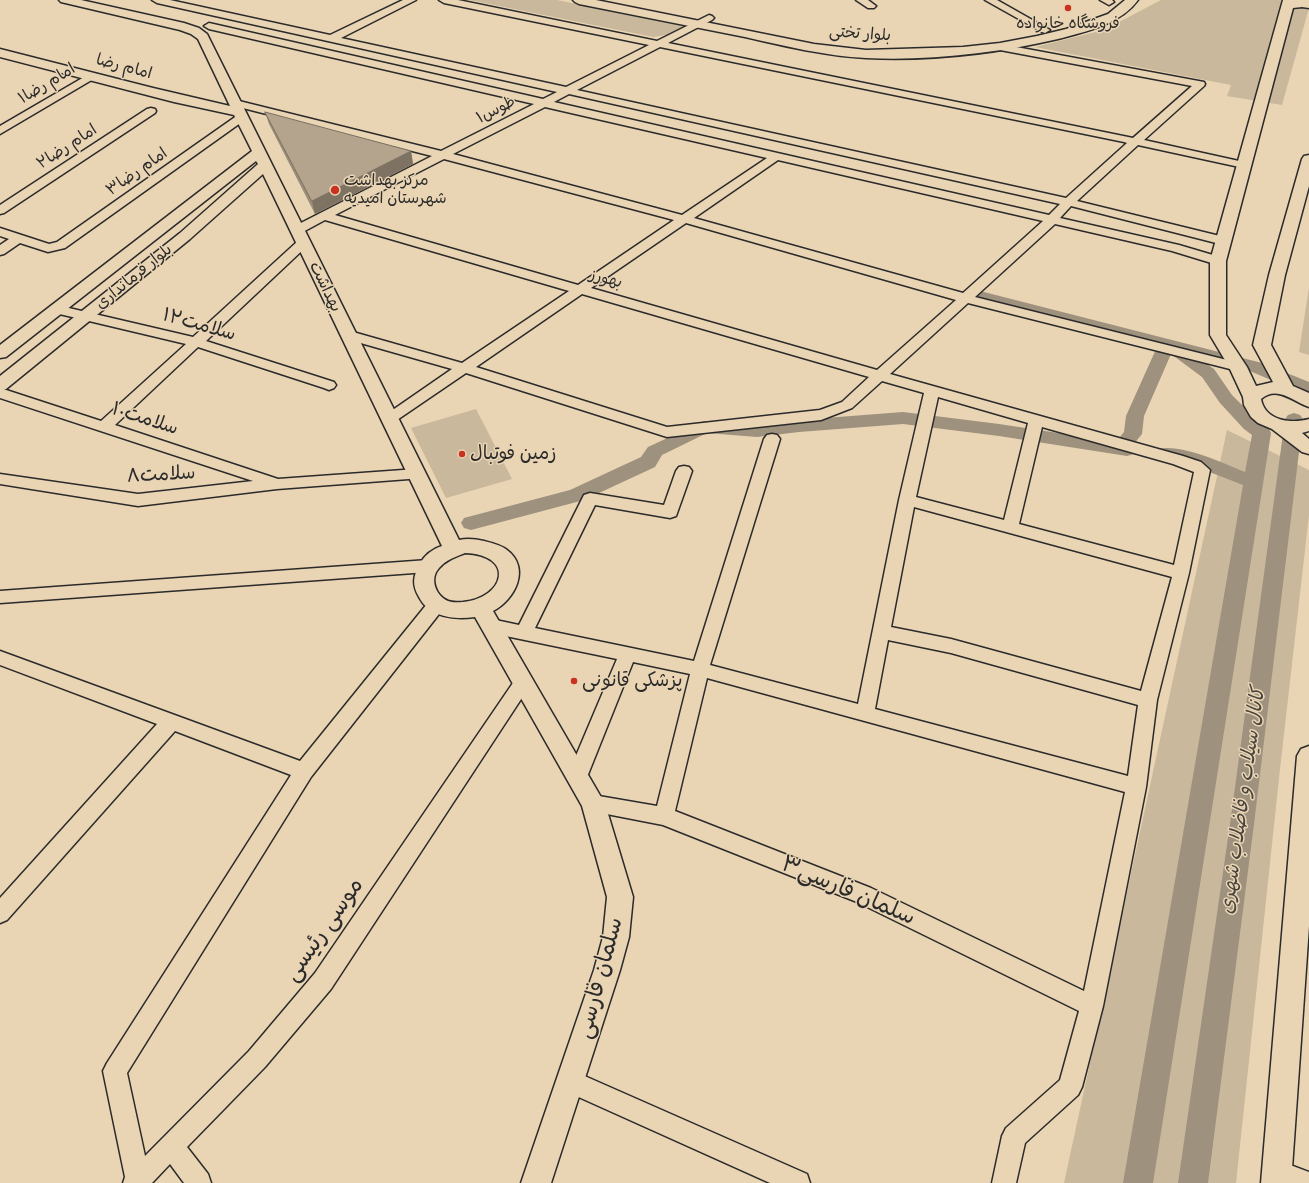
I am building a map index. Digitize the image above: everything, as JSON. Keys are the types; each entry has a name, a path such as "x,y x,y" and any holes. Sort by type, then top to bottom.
{"street":[{"path":"66,0 184,27 195,32 206,32 225,16"},
{"path":"102,0 206,32 544,103 1175,248 1218,261"},
{"path":"157,0 1068,202 1224,241"},
{"path":"331,39 410,0"},
{"path":"444,0 1136,141 1244,165"},
{"name":"بلوار تختی","path":"579,0 814,48 866,54 963,52 1044,39 1090,26 1112,16 1132,0"},
{"name":"بلوار تختی","path":"618,0 811,40 861,46 918,46 988,40 1045,30 1078,20 1098,11 1108,1"},
{"path":"861,0 871,6"},
{"path":"990,0 1045,30"},
{"path":"1309,4 1288,3 1218,261 1218,335 1238,367 1252,397 1252,404 1256,412 1265,419 1278,425 1309,448"},
{"name":"طوس۱","path":"104,427 196,342 300,236 324,216 709,18"},
{"name":"بهداشت","path":"206,32 237,107 453,548"},
{"name":"امام رضا","path":"0,43 101,70 187,90 237,107"},
{"path":"348,335 464,368 667,432 821,415 832,412 847,405 1052,220 1068,202 1200,84 1000,47"},
{"name":"امام رضا","path":"0,53 140,90 237,107"},
{"name":"امام رضا۱","path":"0,131 91,76"},
{"path":"237,107 437,157 965,298 1238,367"},
{"name":"امام رضا۳","path":"18,238 48,248 61,245 237,107"},
{"name":"امام رضا۲","path":"0,210 151,112"},
{"path":"389,419 777,156"},
{"name":"بلوار فرمانداری","path":"0,353 56,309 262,158"},
{"name":"بلوار فرمانداری","path":"0,385 185,236 262,158"},
{"path":"1301,395 1262,346 1277,275 1309,159"},
{"name":"بهورز","path":"324,216 1196,466 1202,470 1181,573"},
{"path":"0,232 18,238"},
{"path":"0,251 18,238"},
{"name":"سلامت۱۲","path":"56,309 196,342 329,385"},
{"path":"1252,397 1258,390 1266,388 1301,395"},
{"path":"865,714 908,500 932,391"},
{"name":"سلامت۱۰","path":"0,393 277,484"},
{"path":"1010,527 1036,420"},
{"path":"1278,425 1293,428 1309,424"},
{"path":"664,816 700,669 772,439"},
{"path":"524,633 590,499 670,512 684,471"},
{"name":"سلامت۸","path":"0,479 138,500 277,484 417,474"},
{"path":"908,500 1181,573 1148,700 1136,787 1092,1006 1070,1087 1014,1136 1004,1183"},
{"path":"486,617 491,603 499,596 509,580 507,564 498,554 485,548 464,546 453,548 438,555 428,566 424,574 424,586 429,598 446,608 469,610 524,633 700,669 1136,787"},
{"path":"0,597 428,566"},
{"path":"136,1182 115,1071 304,771 437,604"},
{"name":"سلمان فارسی","path":"486,617 593,804 620,897 614,943 536,1183"},
{"path":"882,632 951,646 1148,700"},
{"path":"577,777 628,654"},
{"path":"0,658 304,771"},
{"name":"موسی رئیسی","path":"136,1182 257,1059 323,981 523,682"},
{"path":"0,913 171,722"},
{"path":"1307,1183 1276,1177 1301,964 1309,756"},
{"name":"سلمان فارسی۳","path":"593,804 664,816 864,895 1092,1006"},
{"path":"570,1082 798,1183"},
{"path":"172,1146 199,1183"}],"shaded area":[{"path":"469,0 557,0 690,27 678,33 653,37"},
{"path":"1161,0 1309,0 1309,8 1282,105 1227,96 1231,85 1035,47 1104,30"},
{"path":"1309,287 1309,355 1299,352"},
{"name":"زمین فوتبال","path":"476,409 512,479 446,498 411,428"},
{"path":"1227,430 1309,470 1309,515 1280,769 1236,1183 1064,1183"}],"building":[{"name":"مرکز بهداشت شهرستان امیدیه","path":"265,112 411,151 312,201"}],"waterway":[{"name":"کانال سیلاب و فاضلاب شهری","path":"980,296 1167,344"},
{"name":"کانال سیلاب و فاضلاب شهری","path":"1113,448 1126,442 1133,434 1135,416 1167,344"},
{"name":"کانال سیلاب و فاضلاب شهری","path":"1169,345 1256,367 1301,387 1309,388"},
{"name":"کانال سیلاب و فاضلاب شهری","path":"1169,345 1208,373 1226,399 1251,425 1262,433 1253,482"},
{"name":"کانال سیلاب و فاضلاب شهری","path":"471,523 577,495 648,462 655,451 704,427 757,431 799,426 903,418 999,430 1113,448"},
{"name":"کانال سیلاب و فاضلاب شهری","path":"1193,1183 1242,824 1294,419"},
{"name":"کانال سیلاب و فاضلاب شهری","path":"1113,448 1127,450"},
{"name":"کانال سیلاب و فاضلاب شهری","path":"1164,454 1198,460 1253,482"},
{"name":"کانال سیلاب و فاضلاب شهری","path":"1138,1183 1253,482"}],"place":[{"name":"فروشگاه خانواده","path":"1068,8"},
{"name":"مرکز بهداشت شهرستان امیدیه","path":"335,190"},
{"name":"زمین فوتبال","path":"462,454"},
{"name":"پزشکی قانونی","path":"574,681"}]}
